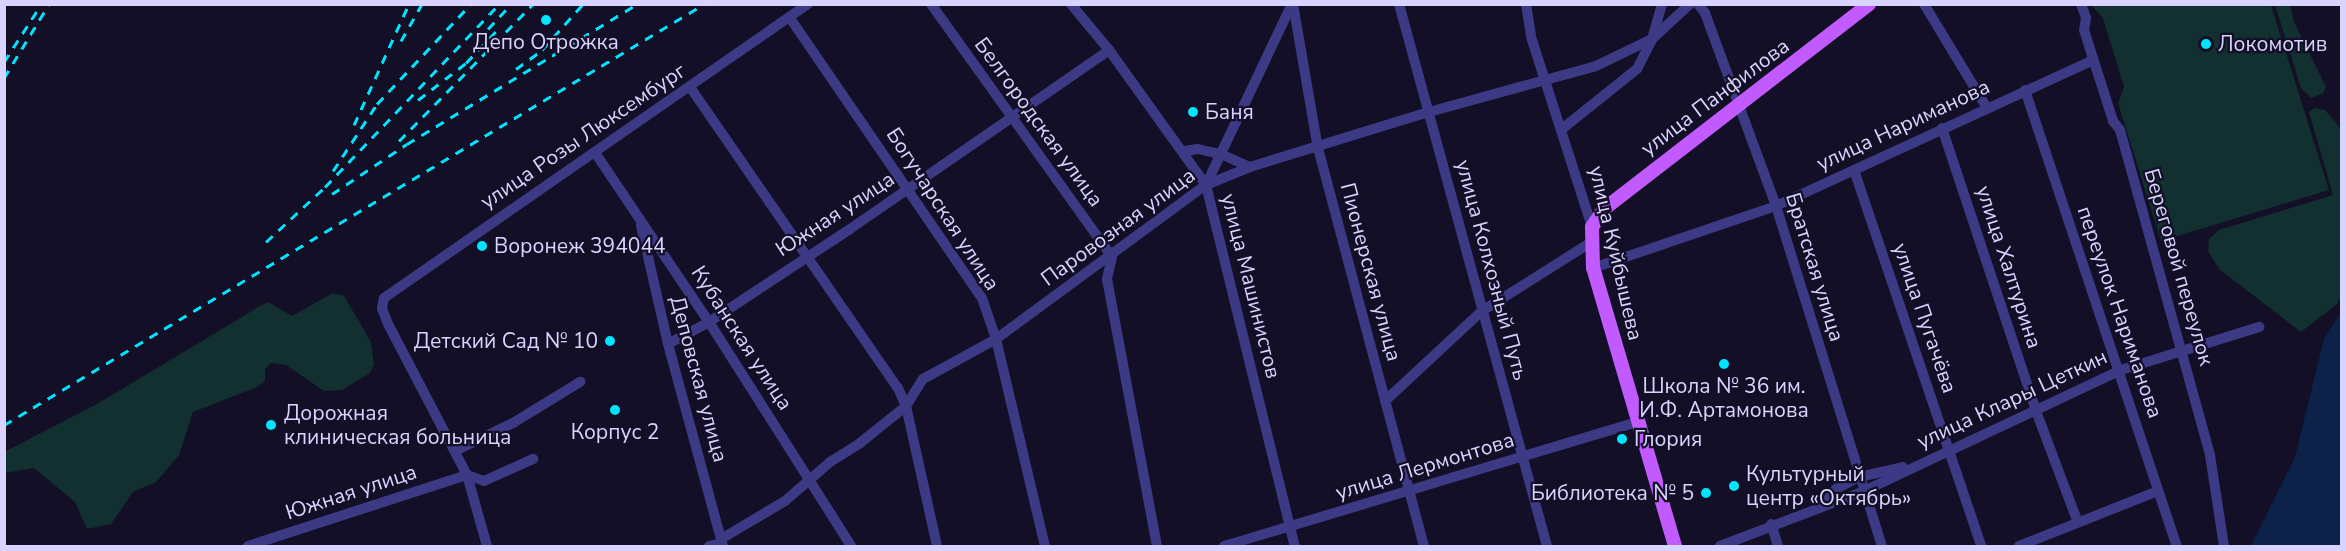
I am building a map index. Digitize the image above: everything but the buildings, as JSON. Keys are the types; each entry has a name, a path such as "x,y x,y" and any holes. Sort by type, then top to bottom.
{"main road":[{"name":"улица Панфилова","path":"1592,227 1604,209 1869,4"},
{"name":"улица Куйбышева","path":"1592,227 1590,243 1593,268 1675,546"}],"street":[{"name":"улица Розы Люксембург","path":"455,451 388,324 382,302 394,288 596,154 808,4"},
{"name":"Белгородская улица","path":"931,4 1011,119 1112,257"},
{"name":"улица Машинистов","path":"1071,4 1109,50 1184,151 1206,185 1295,546"},
{"name":"Пионерская улица","path":"1293,4 1318,148 1424,546"},
{"path":"1206,185 1293,4"},
{"name":"улица Колхозный Путь","path":"1400,4 1547,546"},
{"name":"улица Куйбышева","path":"1526,4 1545,81 1588,205 1592,227"},
{"path":"1562,129 1636,69 1652,39 1662,4"},
{"name":"Паровозная улица","path":"709,546 722,543 811,482 830,462 860,443 906,406 923,379 996,339 1112,257 1206,185 1250,167 1318,148 1429,112 1596,66 1652,39 1690,4"},
{"path":"1924,4 1987,108"},
{"name":"Береговой переулок","path":"2081,4 2093,60 2113,122 2120,130 2210,455 2224,546"},
{"name":"Братская улица","path":"1704,7 1738,107 1776,206 1882,546"},
{"name":"Богучарская улица","path":"790,18 981,298 996,339 1045,546"},
{"name":"Южная улица","path":"668,344 709,322 1011,119 1109,50"},
{"name":"улица Нариманова","path":"1593,268 1776,206 2093,60"},
{"path":"690,87 807,255 906,406 937,546"},
{"name":"переулок Нариманова","path":"2025,90 2121,370 2177,546"},
{"name":"улица Халтурина","path":"1942,128 2036,411 2077,520"},
{"path":"1184,151 1198,149 1222,155 1250,167"},
{"name":"Кубанская улица","path":"596,154 709,322 851,546"},
{"name":"улица Пугачёва","path":"1854,170 1981,546"},
{"path":"1588,205 1604,209"},
{"name":"Деповская улица","path":"640,220 668,344 722,543"},
{"path":"1385,401 1482,311 1590,243"},
{"path":"1112,257 1107,279 1157,546"},
{"path":"1087,275 1107,279"},
{"name":"улица Клары Цеткин","path":"1720,546 1771,524 1864,491 1910,467 2121,370 2181,348 2259,327"},
{"path":"487,546 467,475 455,451 513,423 580,382"},
{"name":"улица Лермонтова","path":"1224,546 1637,422"},
{"path":"467,475 484,481 533,459"},
{"path":"1822,506 1836,489 1859,477 1910,467"},
{"name":"Южная улица","path":"248,546 467,475"},
{"path":"2019,546 2077,520 2158,491"},
{"path":"1771,524 1778,546"}],"green space":[{"path":"2091,5 2271,5 2329,190 2161,241 2118,103 2124,87 2103,18"},
{"path":"2275,5 2290,5 2294,22 2326,87 2323,93 2311,98 2301,88"},
{"path":"2315,108 2325,110 2341,129 2341,296 2337,304 2301,332 2219,269 2208,251 2209,239 2219,230 2333,195 2309,112"},
{"path":"333,293 344,296 371,342 374,364 370,373 342,390 324,391 286,365 271,363 265,369 265,381 257,387 193,412 179,455 156,482 133,492 111,524 87,529 75,502 34,468 5,473 6,451 97,404 260,306 268,302 292,316"}],"water":[{"path":"2341,312 2341,546 2251,546 2295,457 2324,339"}],"railway":[{"path":"4,78 49,4"},
{"path":"354,125 409,4"},
{"path":"401,41 422,4"},
{"path":"333,171 377,104 471,4"},
{"path":"266,242 325,187 499,4"},
{"path":"488,29 511,4"},
{"path":"399,141 533,4"},
{"path":"516,69 542,50 583,4"},
{"path":"332,194 407,144 637,4"},
{"path":"4,425 704,4"},
{"path":"4,62 37,11"},
{"path":"418,100 466,63 501,26"}],"place":[{"name":"Депо Отрожка","path":"546,20"},
{"name":"Локомотив","path":"2206,44"},
{"name":"Баня","path":"1193,112"},
{"name":"Воронеж 394044","path":"482,246"},
{"name":"Детский Сад № 10","path":"610,341"},
{"name":"Школа № 36 им. И.Ф. Артамонова","path":"1724,364"},
{"name":"Корпус 2","path":"615,410"},
{"name":"Дорожная клиническая больница","path":"271,425"},
{"name":"Глория","path":"1622,439"},
{"name":"Культурный центр «Октябрь»","path":"1734,486"},
{"name":"Библиотека № 5","path":"1706,493"}]}
